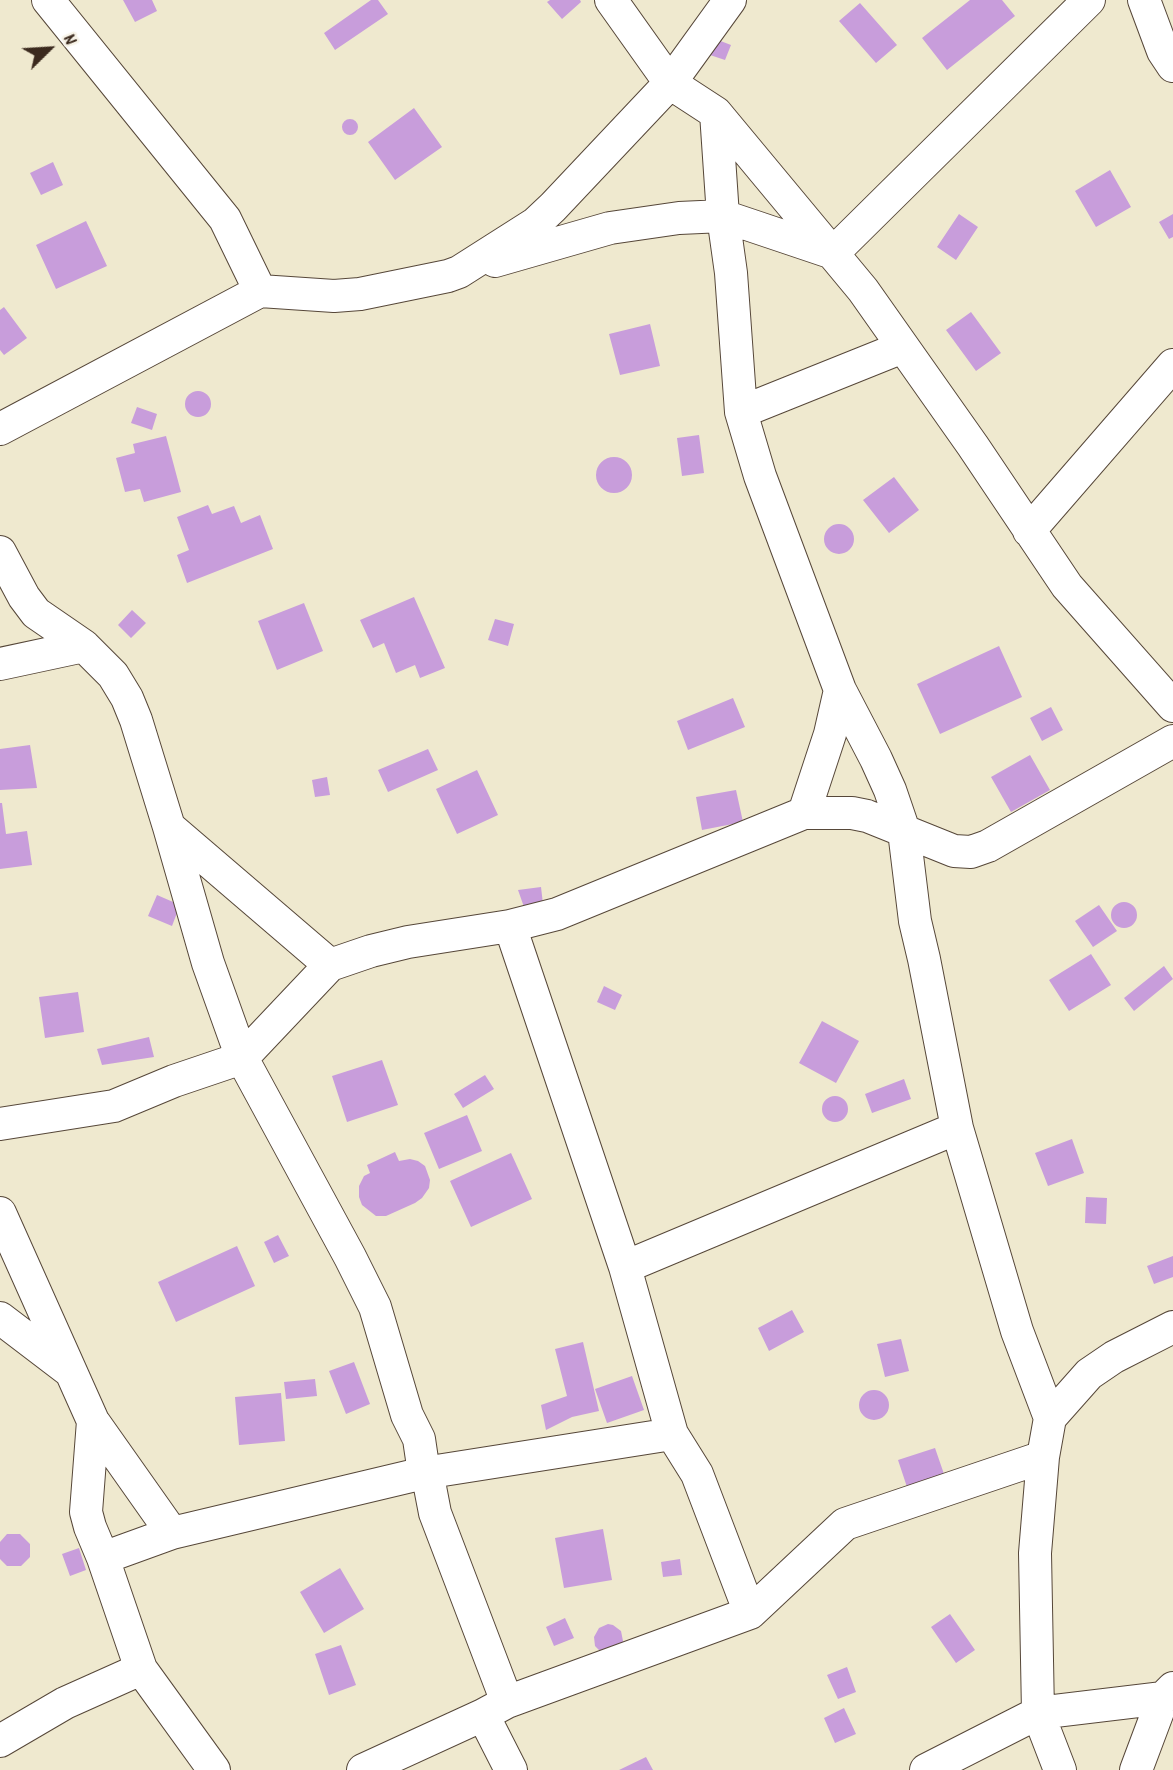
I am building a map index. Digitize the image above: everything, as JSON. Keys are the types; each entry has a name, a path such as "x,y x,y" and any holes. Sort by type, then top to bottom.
{"street":[{"path":"48,0 225,219 260,290"},
{"path":"611,0 670,83 716,113 863,290 1067,586 1173,706"},
{"path":"459,272 536,223 553,207 670,83 730,0"},
{"path":"833,253 1089,0"},
{"path":"1144,0 1163,51 1173,66"},
{"path":"716,113 741,412 760,476 840,690 876,759 904,831 915,921 957,1128 1017,1331 1050,1418 1043,1457 1035,1553 1038,1713 1059,1770"},
{"path":"0,429 260,290 334,296 360,294 448,276 610,228 679,218 723,216 833,253"},
{"path":"741,412 903,347"},
{"path":"1029,531 1173,365"},
{"path":"0,552 24,597 36,613 84,646 113,676 127,698 169,827 208,963 242,1058 375,1307 407,1415 419,1439 424,1473 435,1513 512,1770"},
{"path":"0,664 84,646"},
{"path":"804,813 830,734 840,690"},
{"path":"0,1125 114,1106 174,1081 242,1058 330,965 371,951 408,942 510,926 557,914 804,813 852,813 867,816 954,851 971,852 988,846 1173,741"},
{"path":"169,827 330,965"},
{"path":"510,926 625,1267 672,1434 697,1474 750,1613"},
{"path":"625,1267 957,1128"},
{"path":"0,1213 93,1421 172,1533"},
{"path":"0,1318 74,1374"},
{"path":"1050,1418 1089,1374 1114,1357 1173,1327"},
{"path":"93,1421 86,1512 90,1527 141,1670 214,1770"},
{"path":"103,1558 172,1533 424,1473 672,1434"},
{"path":"363,1770 495,1709 750,1613 845,1524 1043,1457"},
{"path":"0,1741 65,1703 141,1670"},
{"path":"926,1770 1038,1713 1168,1693"},
{"path":"1136,1770 1168,1693"}],"building":[{"path":"123,0 152,0 157,11 135,22"},
{"path":"371,0 378,0 388,14 335,50 324,33"},
{"path":"970,0 1002,0 1015,16 947,70 922,38"},
{"path":"547,2 581,2 562,19"},
{"path":"860,3 897,45 876,63 839,21"},
{"path":"710,37 731,45 725,60 704,53"},
{"path":"414,108 442,147 395,180 368,142"},
{"path":"350,119 356,121 356,133 350,135 344,133 342,127 344,121"},
{"path":"53,162 63,185 41,195 30,173"},
{"path":"1110,170 1131,207 1096,227 1075,191"},
{"path":"959,214 978,227 956,260 937,247"},
{"path":"1173,214 1173,237 1169,239 1159,222"},
{"path":"86,221 107,266 56,289 36,245"},
{"path":"4,307 27,338 4,355 0,350 0,310"},
{"path":"971,312 1001,353 976,371 946,330"},
{"path":"650,324 660,366 620,375 609,334"},
{"path":"198,391 207,395 211,404 207,413 198,417 189,413 185,404 189,395"},
{"path":"137,407 157,414 152,430 131,423"},
{"path":"699,435 704,473 682,476 677,438"},
{"path":"166,436 181,492 144,502 140,489 125,492 116,458 135,453 133,444"},
{"path":"614,457 627,462 632,475 627,488 614,493 601,488 596,475 601,462"},
{"path":"894,477 919,510 889,533 863,500"},
{"path":"208,505 212,514 234,506 241,523 260,515 273,549 187,583 177,555 189,550 177,517"},
{"path":"839,524 845,525 853,533 853,545 845,553 839,554 833,553 825,545 824,539 825,533 833,525"},
{"path":"414,597 445,668 420,678 415,665 396,673 384,643 373,648 360,620"},
{"path":"304,603 323,651 277,670 258,621"},
{"path":"132,610 146,623 131,638 118,625"},
{"path":"495,619 514,624 508,646 488,640"},
{"path":"999,646 1022,697 940,734 917,684"},
{"path":"733,698 745,727 688,750 677,721"},
{"path":"1051,707 1063,730 1042,741 1030,718"},
{"path":"30,745 37,788 0,790 0,749"},
{"path":"428,749 438,770 388,792 378,770"},
{"path":"1030,755 1050,790 1011,812 991,777"},
{"path":"477,770 498,815 457,834 436,789"},
{"path":"327,777 330,795 315,797 312,780"},
{"path":"736,790 743,822 702,830 696,797"},
{"path":"0,803 6,834 27,831 32,865 0,869"},
{"path":"541,887 543,904 524,907 518,890"},
{"path":"157,895 180,905 172,926 148,916"},
{"path":"1124,902 1133,906 1137,915 1133,924 1124,928 1115,924 1111,915 1115,906"},
{"path":"1099,905 1117,931 1093,947 1075,921"},
{"path":"1091,954 1111,985 1069,1011 1049,980"},
{"path":"1164,966 1173,979 1134,1011 1124,998"},
{"path":"604,986 622,995 615,1010 597,1002"},
{"path":"78,992 84,1032 45,1038 39,997"},
{"path":"822,1021 859,1041 836,1083 799,1063"},
{"path":"149,1037 154,1057 102,1065 97,1049"},
{"path":"382,1060 398,1105 347,1122 332,1076"},
{"path":"485,1075 494,1089 463,1108 454,1094"},
{"path":"904,1079 911,1099 872,1113 865,1094"},
{"path":"835,1096 844,1100 848,1109 844,1118 835,1122 826,1118 822,1109 826,1100"},
{"path":"467,1115 482,1151 439,1169 424,1133"},
{"path":"1072,1139 1084,1173 1048,1186 1035,1153"},
{"path":"395,1152 399,1161 410,1159 425,1166 430,1180 429,1188 415,1203 386,1216 376,1216 362,1205 359,1186 364,1176 370,1173 367,1165"},
{"path":"511,1153 532,1199 471,1227 450,1181"},
{"path":"1086,1197 1107,1198 1106,1224 1085,1223"},
{"path":"278,1235 289,1256 274,1263 264,1242"},
{"path":"237,1246 255,1286 176,1322 158,1282"},
{"path":"1173,1256 1173,1277 1154,1284 1147,1266"},
{"path":"792,1310 804,1332 769,1351 758,1328"},
{"path":"901,1339 909,1371 885,1377 877,1344"},
{"path":"583,1342 599,1411 572,1417 546,1430 541,1405 567,1396 555,1349"},
{"path":"354,1362 370,1404 346,1414 329,1371"},
{"path":"632,1376 644,1410 607,1423 595,1389"},
{"path":"315,1379 317,1396 286,1399 284,1382"},
{"path":"874,1390 885,1394 889,1405 885,1416 874,1420 863,1416 859,1405 863,1394"},
{"path":"281,1393 285,1441 239,1445 235,1397"},
{"path":"935,1448 944,1474 907,1487 898,1460"},
{"path":"603,1529 612,1580 564,1588 555,1538"},
{"path":"7,1534 20,1534 30,1544 30,1557 21,1566 7,1566 0,1559 0,1542"},
{"path":"79,1548 86,1570 70,1576 62,1554"},
{"path":"680,1559 682,1575 663,1577 661,1562"},
{"path":"340,1568 364,1609 324,1633 300,1592"},
{"path":"950,1614 975,1650 956,1663 931,1627"},
{"path":"565,1618 574,1638 554,1646 546,1627"},
{"path":"608,1624 621,1631 622,1646 602,1653 595,1646 594,1637 599,1628"},
{"path":"341,1645 356,1685 329,1695 315,1654"},
{"path":"847,1667 856,1692 838,1699 827,1675"},
{"path":"844,1708 856,1734 835,1743 824,1718"},
{"path":"646,1757 653,1770 619,1770"}]}
